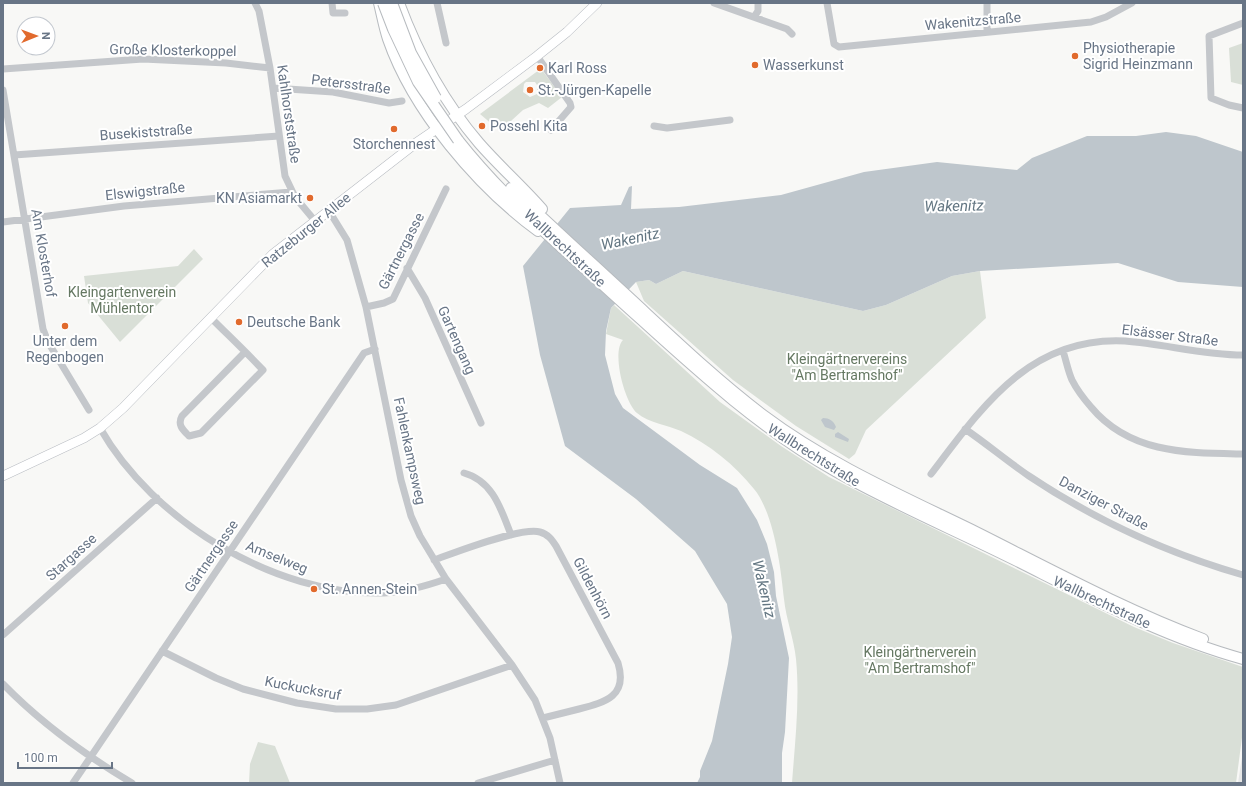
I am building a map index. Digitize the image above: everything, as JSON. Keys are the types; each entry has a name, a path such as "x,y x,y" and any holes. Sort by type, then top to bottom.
{"main road":[{"path":"379,3 388,38 397,60 411,86 447,143 488,188 515,214 572,250"},
{"path":"383,3 393,29 418,82 463,135"},
{"path":"392,3 411,53 424,78 463,135"},
{"path":"399,3 418,50 441,92 458,115 463,135"},
{"name":"Ratzeburger Allee","path":"3,476 84,438 100,428 123,408 273,254 416,143 458,115 537,56 567,32 597,3"},
{"name":"Wallbrechtstraße","path":"463,135 498,176 572,250 661,332 764,415 838,464 1145,615 1180,630 1243,652"},
{"name":"Wallbrechtstraße","path":"661,332 690,364 760,421 835,471 1140,621 1177,636 1243,659"}],"street":[{"name":"Kahlhorststraße","path":"255,3 259,11 270,68 285,176 291,192 315,222"},
{"path":"332,3 333,13 345,13"},
{"path":"437,3 446,43"},
{"path":"714,3 787,30 792,34"},
{"path":"754,17 758,11 758,3"},
{"name":"Wakenitzstraße","path":"827,3 836,47 1091,22 1106,17 1132,3"},
{"path":"987,3 987,32"},
{"path":"1243,22 1209,36 1211,98 1229,105 1243,108"},
{"path":"537,56 570,102 571,107 550,130"},
{"name":"Große Klosterkoppel","path":"3,69 140,60 226,63 270,68"},
{"name":"Petersstraße","path":"273,88 333,92 389,103 402,101"},
{"name":"Am Klosterhof","path":"3,90 43,329 48,342 89,410"},
{"path":"654,126 667,128 730,120"},
{"name":"Busekiststraße","path":"14,155 279,136"},
{"name":"Gärtnergasse","path":"366,307 384,304 393,299 446,189"},
{"name":"Elswigstraße","path":"3,222 24,218 124,206 291,192"},
{"name":"Fahlenkampsweg","path":"329,211 347,240 366,307 403,487 411,516 434,560 446,579 512,665 535,700 543,718 560,783"},
{"name":"Gartengang","path":"407,268 425,298 481,423"},
{"path":"210,317 245,352 263,370 201,433 189,436 180,426 179,420 245,352"},
{"name":"Elsässer Straße","path":"931,474 988,402 1005,385 1031,365 1063,351 1089,344 1123,341 1214,354 1243,355"},
{"name":"Gärtnergasse","path":"73,783 364,353 375,349"},
{"path":"1063,351 1072,380 1081,395 1099,417 1120,434 1160,449 1243,454"},
{"name":"Amselweg","path":"100,428 110,447 133,476 157,498 188,525 256,565 282,576 352,591 385,593 402,591 425,586 446,579"},
{"name":"Danziger Straße","path":"966,429 1029,476 1113,525 1176,554 1243,575"},
{"path":"464,473 473,475 492,491 499,504 510,535"},
{"name":"Stargasse","path":"3,635 157,498"},
{"name":"Gildenhörn","path":"434,560 510,535 530,531 541,532 549,537 556,546 609,645 620,670 620,680 617,689 611,698 606,701 543,718"},
{"name":"Kuckucksruf","path":"162,651 216,678 243,688 297,703 336,709 367,710 396,705 512,665"},
{"path":"3,684 29,710 90,758 132,783"},
{"path":"482,782 555,760"}],"shaded area":[{"path":"1242,757 1243,783 1238,783"}],"green space":[{"path":"1243,43 1243,85 1231,82 1229,48"},
{"path":"539,70 540,72 542,70 562,97 548,108 539,103 523,110 500,131 480,114","holes":["526,82 535,82 537,85 537,94 530,97 523,92 524,84"]},
{"name":"Kleingartenverein Mühlentor","path":"194,249 203,259 120,342 88,303 84,276 178,266"},
{"name":"Kleingärtnervereins \"Am Bertramshof\"","path":"683,271 863,311 886,305 952,276 980,271 986,318 866,430 855,454 849,459 796,426 733,380 644,301 636,282 649,280 656,284"},
{"name":"Kleingärtnerverein \"Am Bertramshof\"","path":"614,305 720,402 781,446 829,477 1134,627 1173,643 1243,667 1243,730 1236,783 792,783 796,737 796,659 785,606 778,557 767,512 761,499 747,480 721,456 702,442 681,431 653,422 637,413 632,407 624,389 619,366 618,355 623,340 606,334 611,308"},
{"path":"258,742 275,746 290,783 249,783 250,764"}],"water":[{"name":"Wakenitz","path":"1166,132 1196,136 1243,152 1243,287 1178,282 1118,263 980,271 952,276 886,305 863,311 683,271 656,284 649,280 636,282 611,308 606,331 605,355 615,394 623,408 700,465 737,488 757,520 767,544 774,572 776,596 789,658 785,732 782,753 782,783 697,783 700,777 700,771 712,741 728,664 732,637 727,604 695,551 636,499 565,446 540,355 523,266 570,208 621,205 629,187 632,186 631,209 679,207 781,195 864,172 937,162 1017,170 1032,158 1087,136 1136,136"},
{"path":"823,418 829,419 833,422 836,427 834,430 825,427 821,420"},
{"path":"838,432 849,439 848,442 835,437 835,434"}],"place":[{"name":"Physiotherapie Sigrid Heinzmann","path":"1075,56"},
{"name":"Wasserkunst","path":"755,65"},
{"name":"Karl Ross","path":"540,68"},
{"name":"St.-Jürgen-Kapelle","path":"530,90"},
{"name":"Possehl Kita","path":"482,126"},
{"name":"Storchennest","path":"394,129"},
{"name":"KN Asiamarkt","path":"310,198"},
{"name":"Deutsche Bank","path":"239,322"},
{"name":"Unter dem Regenbogen","path":"65,326"},
{"name":"St. Annen-Stein","path":"314,589"}]}
